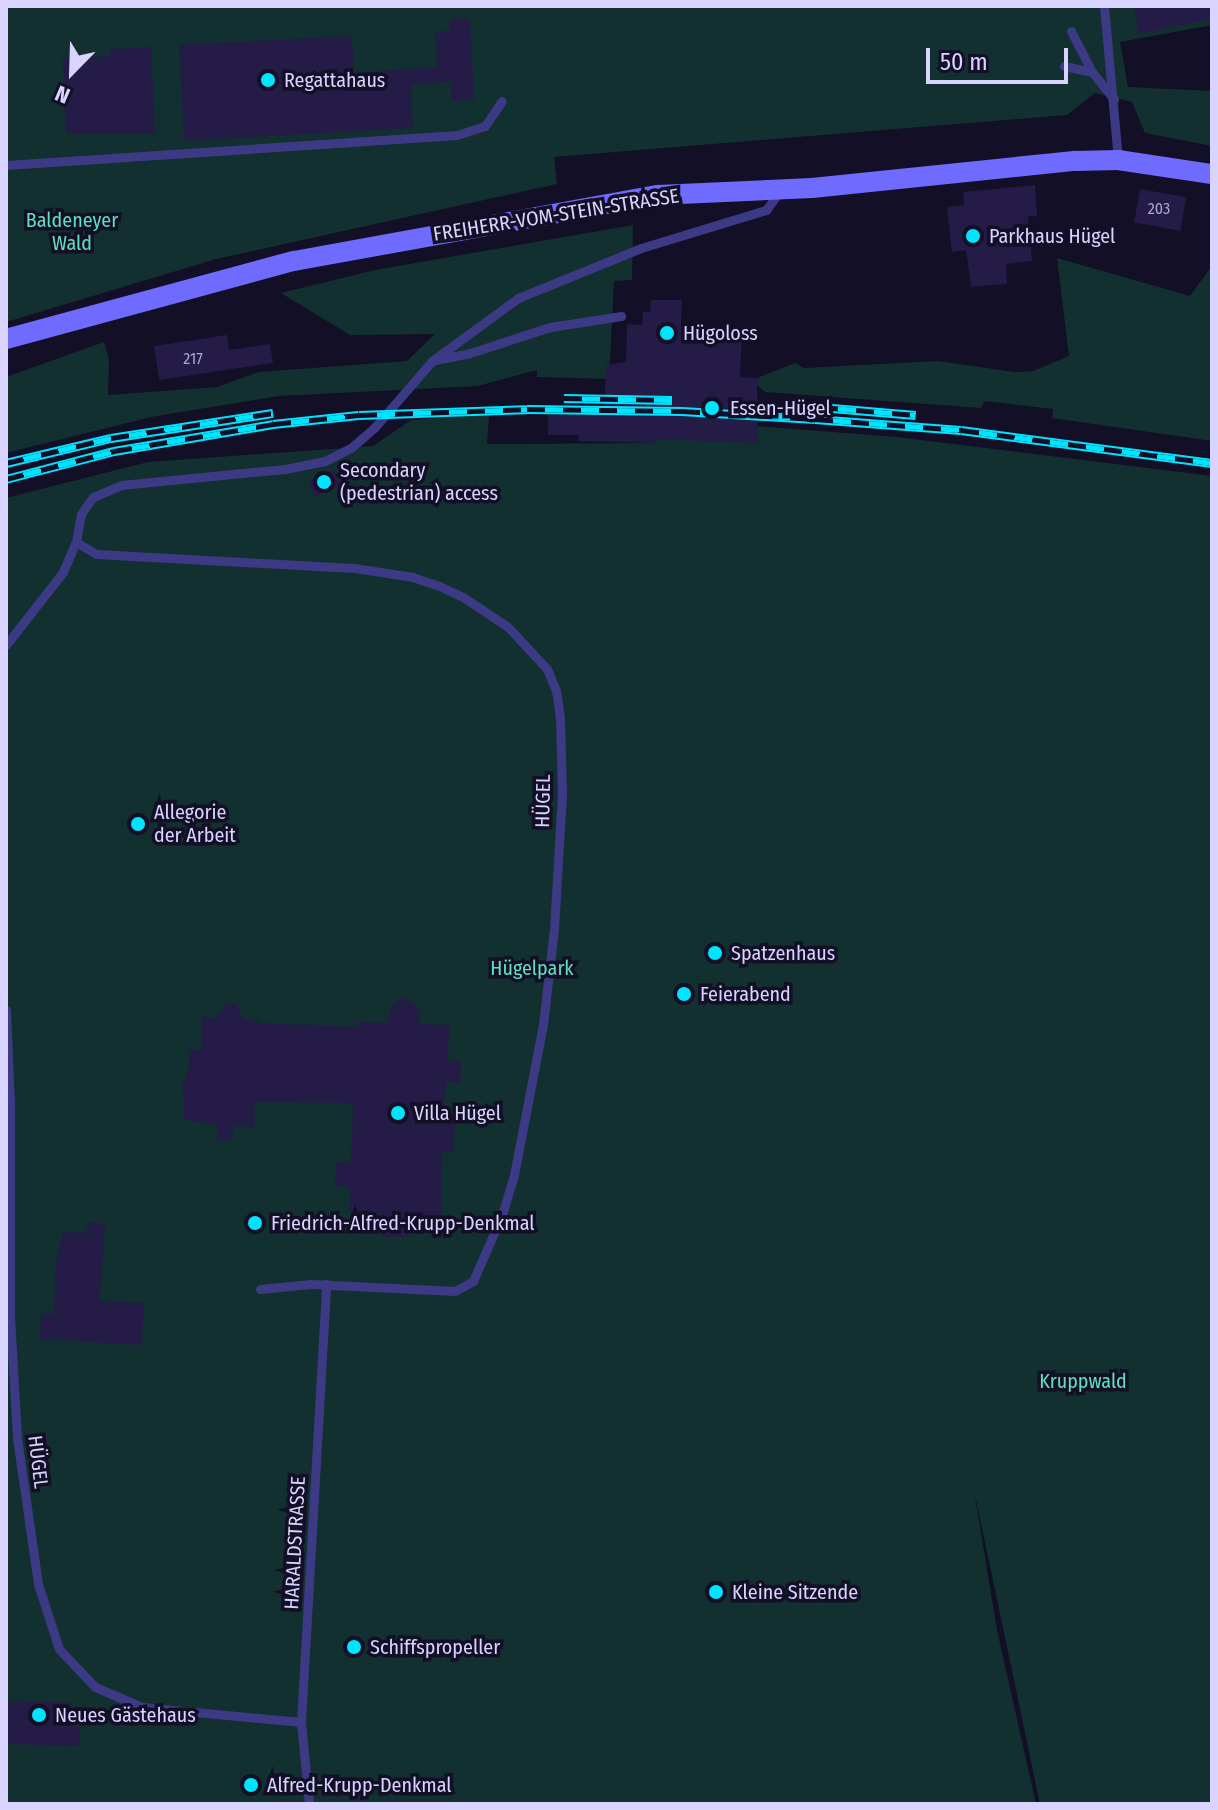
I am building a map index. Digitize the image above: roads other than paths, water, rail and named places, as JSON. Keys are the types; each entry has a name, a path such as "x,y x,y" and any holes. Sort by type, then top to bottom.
{"main road":[{"name":"FREIHERR-VOM-STEIN-STRASSE","path":"6,339 294,261 658,195 780,189 1075,161 1118,160 1212,174"}],"lane":[{"path":"1104,6 1112,65 1118,160"},
{"path":"1071,31 1092,72 1114,99"},
{"path":"1064,66 1092,72 1112,65"},
{"path":"6,165 457,135 485,126 502,101"},
{"path":"6,645 63,572 76,542 78,524 86,504 106,489 325,461 352,447 375,427 432,361 518,298 641,248 766,210 780,189"},
{"path":"432,361 467,354 550,327 621,316"},
{"name":"HÜGEL","path":"76,542 106,556 354,568 413,577 463,597 508,627 539,659 556,691 560,718 562,794 554,929 524,1135 502,1215 473,1281 455,1291 326,1284 260,1289"},
{"name":"HÜGEL","path":"6,1010 10,1104 10,1316 17,1438 38,1584 59,1649 95,1687 142,1707 301,1722"},
{"name":"HARALDSTRASSE","path":"309,1804 301,1722 326,1284"}],"railway":[{"path":"564,398 672,400"},
{"path":"820,407 916,415"},
{"path":"6,479 114,451 273,424 359,415 527,409 682,411 961,430 1212,463"},
{"path":"6,463 111,438 273,413"}],"place":[{"name":"Regattahaus","path":"268,80"},
{"name":"Parkhaus Hügel","path":"973,236"},
{"name":"Hügoloss","path":"667,333"},
{"name":"Essen-Hügel","path":"712,408"},
{"name":"Secondary (pedestrian) access","path":"324,482"},
{"name":"Allegorie der Arbeit","path":"138,824"},
{"name":"Spatzenhaus","path":"715,953"},
{"name":"Feierabend","path":"684,994"},
{"name":"Villa Hügel","path":"398,1113"},
{"name":"Friedrich-Alfred-Krupp-Denkmal","path":"255,1223"},
{"name":"Kleine Sitzende","path":"716,1592"},
{"name":"Schiffspropeller","path":"354,1647"},
{"name":"Neues Gästehaus","path":"39,1715"},
{"name":"Alfred-Krupp-Denkmal","path":"251,1785"}],"park label":[{"name":"Baldeneyer Wald","path":"72,232"},
{"name":"Hügelpark","path":"532,968"},
{"name":"Kruppwald","path":"1083,1381"}]}
